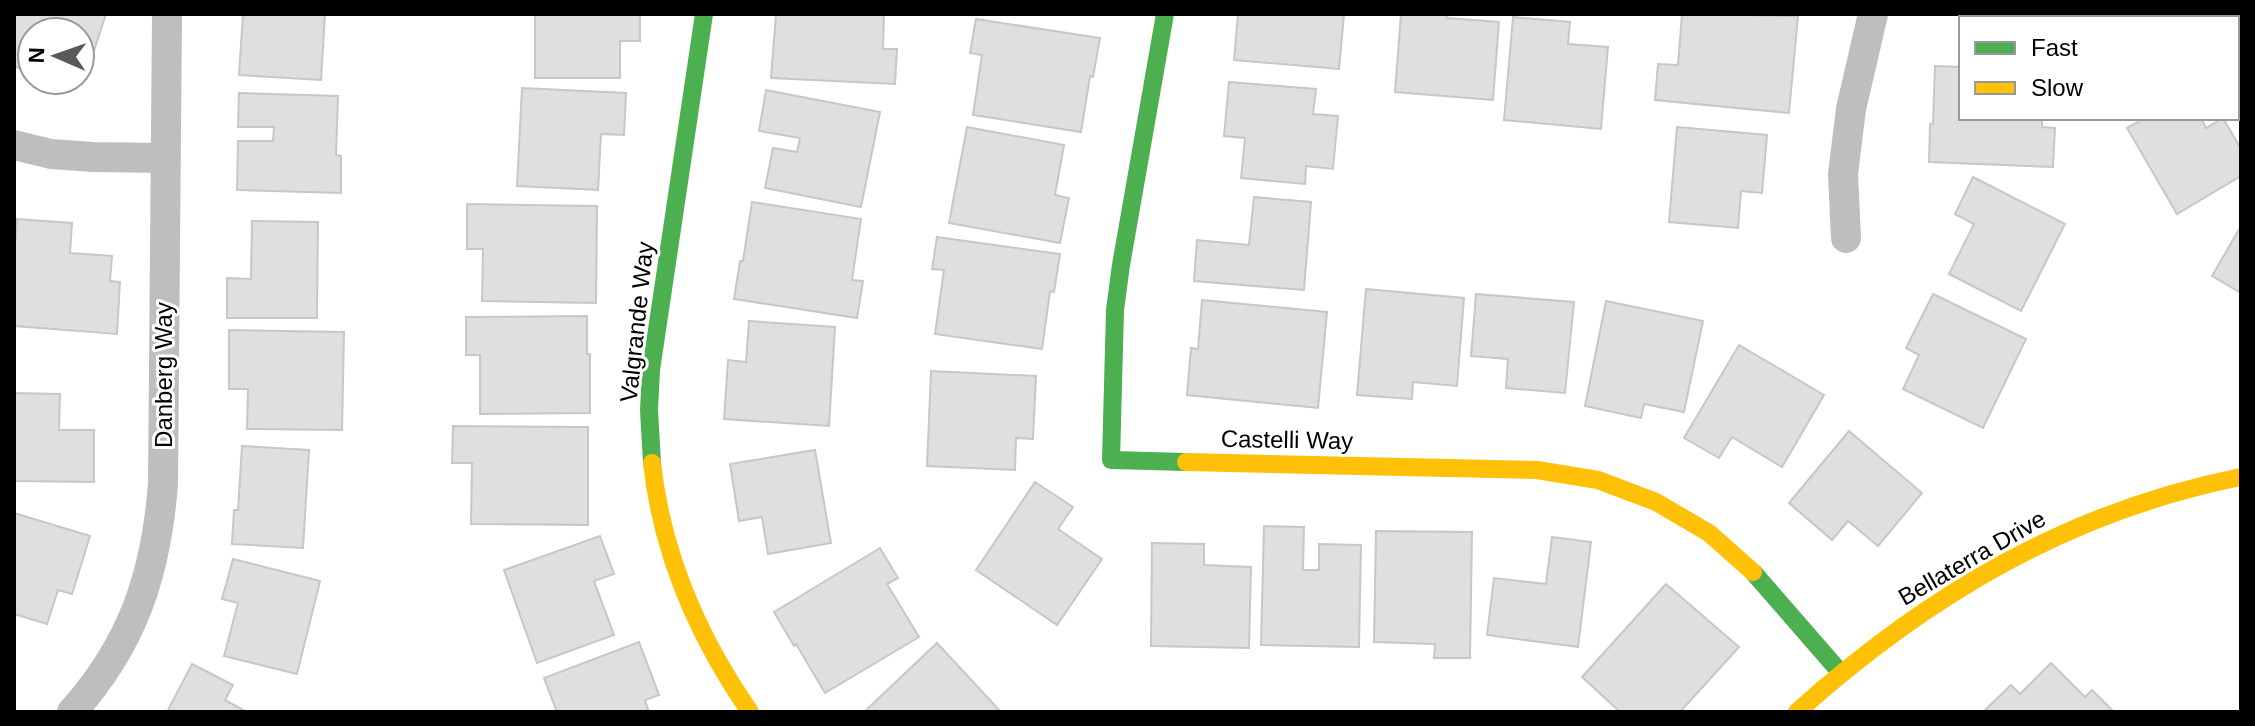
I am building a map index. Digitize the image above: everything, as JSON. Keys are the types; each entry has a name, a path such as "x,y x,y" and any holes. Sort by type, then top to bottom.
{"street":[{"name":"Danberg Way","path":"72,712 122,643 146,586 159,526 163,484 167,14"},
{"name":"Valgrande Way","path":"704,14 656,333 650,383 650,434 655,485 672,559 689,607 725,676 750,712"},
{"name":"Castelli Way","path":"1165,14 1115,310 1111,460 1537,470 1598,480 1656,502 1709,533 1756,574 1840,672"},
{"path":"1846,238 1843,174 1851,109 1873,14"},
{"path":"14,145 51,154 165,158"},
{"name":"Bellaterra Drive","path":"1797,712 1840,672 1924,609 2016,555 2080,526 2180,490 2241,477"}],"building":[{"path":"14,14 106,14 96,45 96,16 16,16 14,66"},
{"path":"243,14 325,14 321,80 239,75"},
{"path":"535,14 640,14 640,41 620,41 620,78 535,78"},
{"path":"776,14 884,14 883,49 897,49 895,84 771,78"},
{"path":"1238,14 1344,14 1339,69 1234,60"},
{"path":"1401,14 1448,14 1447,18 1499,22 1493,100 1395,92"},
{"path":"1682,14 1798,16 1789,113 1655,100 1658,64 1678,65"},
{"path":"1966,14 2068,14 2068,16"},
{"path":"1513,17 1570,22 1568,44 1608,47 1601,129 1504,120"},
{"path":"976,19 1100,38 1081,132 973,115 982,55 970,53"},
{"path":"1935,66 1959,67 1959,120 2042,120 2042,127 2055,128 2053,167 1929,162 1930,124 1933,124"},
{"path":"1229,82 1316,89 1313,114 1338,116 1333,169 1306,166 1305,184 1241,178 1245,138 1224,136"},
{"path":"522,88 626,93 624,135 601,134 598,190 517,186"},
{"path":"766,90 880,112 861,207 765,188 773,148 797,152 800,138 759,131"},
{"path":"239,93 338,96 336,155 341,156 341,193 237,190 238,141 273,141 274,127 238,127"},
{"path":"2141,120 2202,120 2206,128 2224,120 2241,149 2241,176 2177,214 2127,128"},
{"path":"967,127 1064,145 1055,195 1069,198 1060,243 949,223"},
{"path":"1677,127 1767,135 1762,193 1741,191 1738,228 1669,222"},
{"path":"1973,177 2065,224 2021,311 1949,274 1974,224 1955,214"},
{"path":"1254,197 1311,202 1304,290 1194,281 1197,240 1249,245"},
{"path":"752,202 861,219 852,280 863,281 857,318 734,299"},
{"path":"467,204 597,206 596,303 482,301 483,249 467,249"},
{"path":"17,219 72,223 70,253 112,256 110,281 120,282 117,334 14,326"},
{"path":"252,221 318,222 317,318 227,318 227,278 251,279"},
{"path":"2241,226 2241,293 2212,276"},
{"path":"937,237 1060,254 1054,292 1050,291 1042,349 935,334 944,270 932,269"},
{"path":"1366,289 1464,298 1457,386 1413,382 1412,399 1357,395"},
{"path":"1476,294 1574,302 1565,393 1506,388 1508,359 1471,356"},
{"path":"1933,294 2026,339 1983,428 1903,389 1919,355 1906,348"},
{"path":"1202,300 1327,312 1318,408 1187,395 1191,348 1198,349"},
{"path":"1606,301 1703,321 1684,412 1644,404 1641,418 1585,406"},
{"path":"587,316 590,413 480,414 480,355 466,355 466,317"},
{"path":"749,321 835,327 829,426 724,419 728,360 746,362"},
{"path":"229,330 344,332 342,430 247,429 248,389 229,389"},
{"path":"1739,345 1824,395 1782,467 1732,437 1719,458 1684,438"},
{"path":"931,371 1036,376 1033,439 1016,438 1015,470 927,466"},
{"path":"14,393 60,394 59,430 94,430 94,482 14,481"},
{"path":"453,426 588,427 588,525 471,524 472,463 452,463"},
{"path":"1849,431 1922,493 1878,546 1848,521 1832,540 1789,503"},
{"path":"242,446 309,450 303,548 232,544 234,510 238,510"},
{"path":"815,450 831,543 768,554 762,517 739,521 730,464"},
{"path":"1035,482 1073,507 1058,529 1102,559 1057,625 976,570"},
{"path":"14,513 90,536 72,594 58,590 47,624 14,614"},
{"path":"1264,526 1304,527 1303,570 1319,570 1319,544 1361,545 1359,647 1261,645"},
{"path":"1376,531 1472,532 1470,658 1434,658 1435,644 1374,642"},
{"path":"600,536 614,574 594,581 614,635 537,663 504,570"},
{"path":"1552,537 1591,542 1578,647 1487,635 1494,578 1546,584"},
{"path":"1152,543 1204,544 1204,565 1251,567 1249,648 1151,646"},
{"path":"880,548 898,578 887,584 919,637 825,693 774,612"},
{"path":"233,559 320,581 297,674 224,656 238,603 222,599"},
{"path":"1666,584 1739,647 1680,712 1620,712 1582,677"},
{"path":"639,642 659,695 645,700 649,712 557,712 544,678"},
{"path":"937,643 1001,712 864,712"},
{"path":"2051,663 2085,697 2092,690 2114,712 1983,712 2011,685 2020,694"},
{"path":"192,664 233,685 225,700 247,712 167,712"}],"traffic: fast":[{"path":"652,463 649,410 651,370 704,14"},
{"path":"1165,14 1115,310 1111,460 1186,462"},
{"path":"1753,572 1840,672"}],"traffic: slow":[{"path":"1186,462 1537,470 1598,480 1656,502 1709,533 1753,572"},
{"path":"652,463 664,530 685,594 714,654 750,712"},
{"path":"1797,712 1897,631 2003,564 2117,512 2178,492 2241,477"}]}
